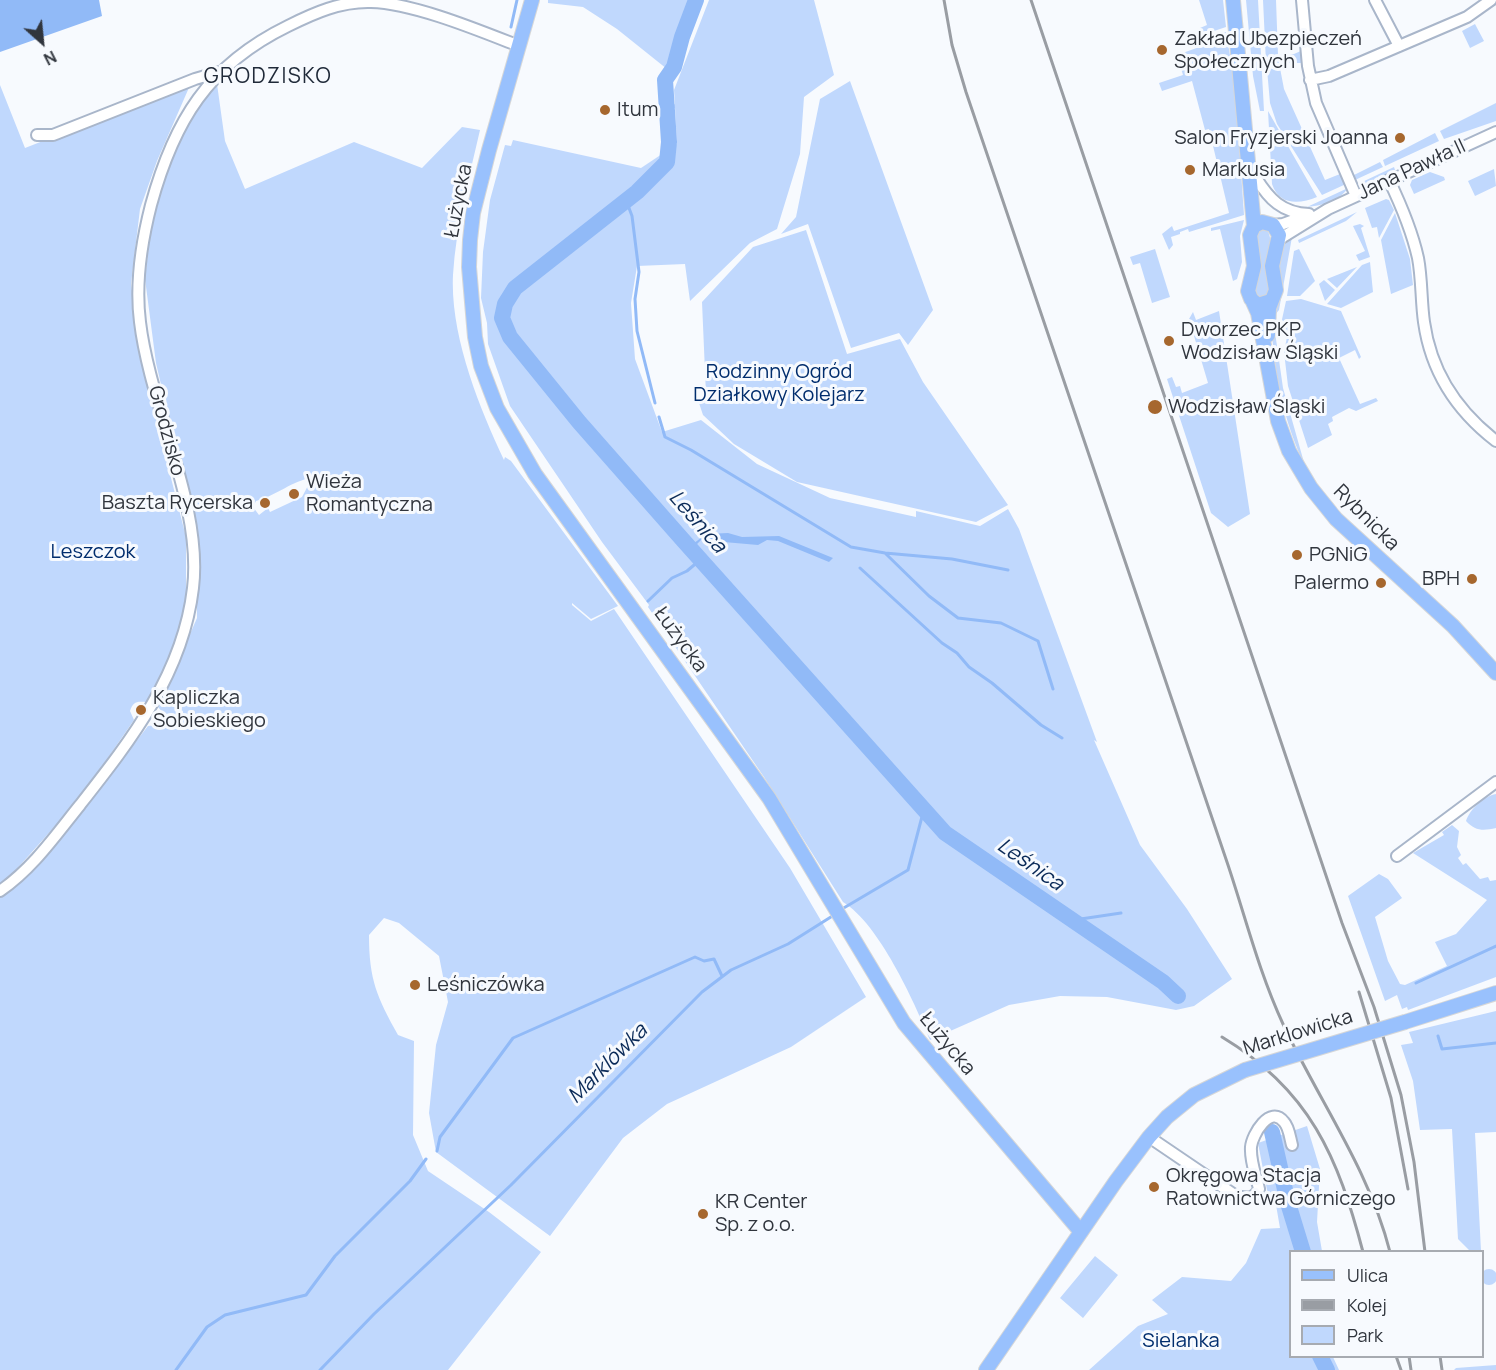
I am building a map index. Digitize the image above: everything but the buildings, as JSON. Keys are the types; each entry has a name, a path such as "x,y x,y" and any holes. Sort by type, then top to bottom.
{"main road":[{"name":"Łużycka","path":"532,0 473,213 470,240 471,311 481,366 489,388 516,444 535,474 757,781 904,1023 1081,1232"},
{"name":"Rybnicka","path":"1233,0 1254,226 1250,235 1254,266 1248,291 1253,302 1266,355 1278,421 1289,451 1311,488 1336,519 1453,626 1496,673"},
{"path":"1241,0 1259,201 1271,224 1278,231 1278,240"},
{"path":"1254,226 1262,222 1271,224"},
{"name":"Rybnicka","path":"1266,355 1268,313 1276,290 1272,266 1278,240"},
{"path":"1253,302 1262,305 1271,301"},
{"name":"Marklowicka","path":"986,1370 1149,1137 1167,1117 1204,1089 1257,1065 1496,995"}],"street":[{"path":"1302,0 1310,80 1320,115 1356,196"},
{"path":"1375,0 1399,46"},
{"path":"1310,80 1329,76 1467,17 1491,0"},
{"name":"Grodzisko","path":"0,891 39,856 142,723 166,677 184,630 194,582 190,531 143,341 138,282 150,212 170,144 197,99 220,72 267,36 321,11 356,2 396,5 519,46"},
{"name":"Grodzisko","path":"37,135 53,135 195,79 220,72"},
{"name":"Jana Pawła II","path":"1278,240 1328,209 1496,132"},
{"path":"1256,178 1277,205 1292,212 1309,214"},
{"path":"1389,180 1413,239 1427,340 1434,361 1461,410 1496,441"},
{"name":"Jana Pawła II","path":"1271,224 1283,224 1328,209"},
{"path":"1397,856 1496,782"},
{"path":"1149,1137 1236,1196 1249,1198 1255,1196 1259,1189 1251,1160 1251,1145 1261,1124 1269,1118 1278,1117 1284,1122 1292,1145"}],"green space":[{"path":"548,0 691,0 667,69 617,29 583,7 548,3"},
{"path":"709,0 814,0 834,75 804,97 800,154 777,229 750,243 690,301 685,264 637,266 631,303 635,359 662,432 701,420 757,464 830,498 916,517 916,511 980,526 1008,509 1019,529 1097,742 1094,740 1140,845 1187,909 1232,979 1194,1006 1176,1010 1107,997 1060,996 1009,1005 930,1040 905,985 882,945 870,927 843,902 764,777 648,607 649,605 602,542 510,406 488,344 487,323 481,298 483,252 490,200 505,145 511,146 513,140 641,168 677,144 675,108 668,108 675,104 674,90"},
{"path":"1199,0 1223,0 1226,27 1202,35 1200,28 1207,25"},
{"path":"1246,0 1258,0 1264,111 1260,111 1253,76"},
{"path":"1263,0 1276,0 1278,55 1294,54 1303,50 1304,63 1266,63"},
{"path":"1475,24 1484,41 1470,48 1462,31"},
{"path":"1226,32 1235,85 1244,215 1189,232 1188,229 1180,232 1171,237 1173,245 1169,250 1162,234 1172,226 1174,231 1229,213 1209,129 1205,130 1192,81 1162,91 1159,83 1183,75 1177,55 1205,45 1204,39"},
{"path":"1280,68 1284,89 1325,180 1340,174 1346,184 1322,195 1277,124 1270,103 1267,69"},
{"path":"850,81 933,310 908,345 899,333 851,348 808,224 781,234 796,217 820,99"},
{"name":"Leszczok","path":"191,83 157,161 140,209 131,284 143,368 186,537 186,615 158,682 146,702 137,702 132,706 130,711 134,720 81,797 6,881 0,884 0,85 25,148"},
{"path":"217,84 225,141 245,189 354,142 422,168 462,127 480,130 457,238 453,298 461,346 468,370 504,460 505,457 511,461 618,606 591,619 572,603 572,605 591,621 614,609 790,868 866,997 791,1047 667,1104 623,1138 550,1236 436,1152 429,1113 436,1045 448,1002 439,956 399,923 384,918 369,935 373,976 380,999 398,1035 414,1041 413,1135 428,1171 489,1212 541,1252 448,1370 0,1370 0,894 13,886 89,802 148,726 173,723 174,716 165,715 158,707 197,618 196,534 156,363 145,279 153,210 170,164 195,111","holes":["312,478 302,497 270,512 268,508 259,515 253,507 256,501"]},
{"path":"1496,103 1496,121 1444,139 1440,131"},
{"path":"1268,111 1317,197 1297,202 1285,200 1275,191 1272,184"},
{"path":"1435,133 1439,141 1385,166 1383,160"},
{"path":"1380,162 1383,167 1355,180 1354,175"},
{"path":"1394,167 1395,170 1367,184 1360,183"},
{"path":"1494,169 1496,186 1475,196 1468,181"},
{"path":"1430,172 1444,177 1445,180 1414,194 1410,185 1412,180"},
{"path":"1348,188 1332,201 1307,207"},
{"path":"1386,199 1389,200 1394,210 1379,238 1377,227 1372,228 1365,208"},
{"path":"1357,212 1346,221 1299,243 1298,240"},
{"path":"1395,213 1410,259 1413,285 1391,294 1381,240"},
{"path":"1244,220 1240,236 1242,262 1237,279 1233,281 1220,229 1211,231 1211,228"},
{"path":"1360,224 1364,226 1361,228 1370,257 1359,261 1356,255 1365,251 1353,226"},
{"path":"1266,229 1271,241 1271,272 1266,296 1261,298 1255,293 1257,238 1260,230"},
{"name":"Rodzinny Ogród Działkowy Kolejarz","path":"806,230 847,354 900,339 923,382 1008,505 976,522 797,482 734,444 703,415 699,403 706,395 702,302 753,247"},
{"path":"1292,237 1279,310 1275,315 1281,243"},
{"path":"1155,249 1170,297 1152,303 1140,263 1133,265 1130,257"},
{"path":"1299,249 1315,281 1300,296 1287,296 1294,251"},
{"path":"1370,262 1373,292 1341,308 1327,304 1362,265"},
{"path":"1357,267 1337,288 1327,279"},
{"path":"1324,280 1335,290 1325,301 1319,284"},
{"path":"1301,299 1341,311 1361,357 1359,359 1355,350 1339,358 1360,404 1376,398 1378,401 1356,411 1349,408 1332,417 1333,421 1328,424 1332,435 1308,448 1288,386 1284,352 1287,337 1281,324 1286,301"},
{"path":"1219,311 1250,514 1228,527 1211,513 1167,379 1172,377 1176,387 1180,386 1182,393 1208,383 1189,319 1193,312 1196,320"},
{"path":"1271,324 1274,325 1283,388 1305,466 1291,432 1281,397"},
{"path":"1496,794 1496,828 1480,829 1466,821 1478,804"},
{"path":"1452,825 1459,831 1457,847 1461,855 1458,858 1463,865 1466,863 1480,879 1488,877 1490,881 1496,880 1496,977 1408,1010 1407,1007 1402,1009 1397,995 1385,1001 1348,896 1379,874 1388,879 1402,898 1375,917 1388,961 1400,984 1405,985 1447,966 1435,942 1456,934 1487,900 1413,853 1444,835 1442,832"},
{"path":"1496,1011 1496,1132 1475,1133 1481,1250 1469,1250 1458,1239 1452,1129 1420,1130 1413,1081 1401,1045 1413,1043 1409,1032"},
{"name":"Sielanka","path":"1307,1126 1320,1169 1317,1222 1322,1250 1289,1250 1289,1358 1333,1358 1339,1370 1089,1370 1138,1326 1168,1314 1152,1300 1182,1277 1231,1281 1246,1263 1261,1229 1280,1228 1276,1205 1267,1190 1258,1143"},
{"path":"1095,1256 1118,1275 1083,1318 1060,1298"},
{"path":"1489,1269 1495,1271 1495,1283 1489,1285 1484,1283 1484,1271"},
{"path":"1496,1365 1496,1370 1454,1370 1456,1368"}],"water":[{"path":"0,0 99,0 102,16 0,52"},
{"path":"728,533 742,537 779,536 833,558 829,562 778,541 767,540 758,545 701,540 691,550 689,547 706,534"}],"waterway":[{"path":"511,27 517,0"},
{"name":"Leśnica","path":"696,0 674,67 665,80 669,142 667,162 637,192 515,288 505,304 502,318 510,337 579,422 945,833 1163,982 1178,996"},
{"path":"626,200 632,216 639,272 635,299 637,331 655,403"},
{"path":"659,417 665,437 691,450 851,547 885,553 929,596 958,618 1001,623 1038,641 1053,689"},
{"path":"885,553 952,559 1008,570"},
{"path":"648,601 672,578 687,571 700,560"},
{"path":"860,568 942,643 957,653 969,667 992,683 1041,725 1062,738"},
{"name":"Marklówka","path":"842,909 908,870 924,809"},
{"path":"1074,920 1121,913"},
{"name":"Marklówka","path":"320,1370 374,1314 511,1185 702,992 731,970 788,944 834,915"},
{"path":"1416,983 1496,946"},
{"path":"437,1151 440,1137 513,1038 695,957 704,961 714,959 722,976"},
{"path":"1438,1036 1442,1049 1496,1043"},
{"name":"Leśnica","path":"1272,1132 1288,1203 1302,1250"},
{"path":"176,1370 207,1327 225,1315 306,1295 335,1256 410,1181 426,1159"},
{"name":"Leśnica","path":"1321,1358 1327,1370"}],"railway":[{"path":"944,0 952,45 966,92 1267,985 1283,1024 1369,1192 1389,1250"},
{"path":"1031,0 1342,923 1374,1007 1401,1095 1414,1162 1425,1250"},
{"path":"1359,992 1391,1098 1408,1189"},
{"path":"1222,1037 1278,1080 1299,1103 1331,1156 1343,1186 1362,1250"},
{"path":"1397,1358 1401,1370"},
{"path":"1409,1358 1411,1370"},
{"path":"1440,1358 1442,1370"}],"place":[{"name":"Zakład Ubezpieczeń Społecznych","path":"1162,50"},
{"name":"Itum","path":"605,110"},
{"name":"Salon Fryzjerski Joanna","path":"1400,138"},
{"name":"Markusia","path":"1190,170"},
{"name":"Dworzec PKP Wodzisław Śląski","path":"1169,341"},
{"name":"Wodzisław Śląski","path":"1155,407"},
{"name":"Wieża Romantyczna","path":"294,494"},
{"name":"Baszta Rycerska","path":"265,503"},
{"name":"PGNiG","path":"1297,555"},
{"name":"BPH","path":"1472,579"},
{"name":"Palermo","path":"1381,583"},
{"name":"Kapliczka Sobieskiego","path":"141,710"},
{"name":"Leśniczówka","path":"415,985"},
{"name":"Okręgowa Stacja Ratownictwa Górniczego","path":"1154,1187"},
{"name":"KR Center Sp. z o.o.","path":"703,1214"}],"district":[{"name":"GRODZISKO","path":"268,77"}]}
